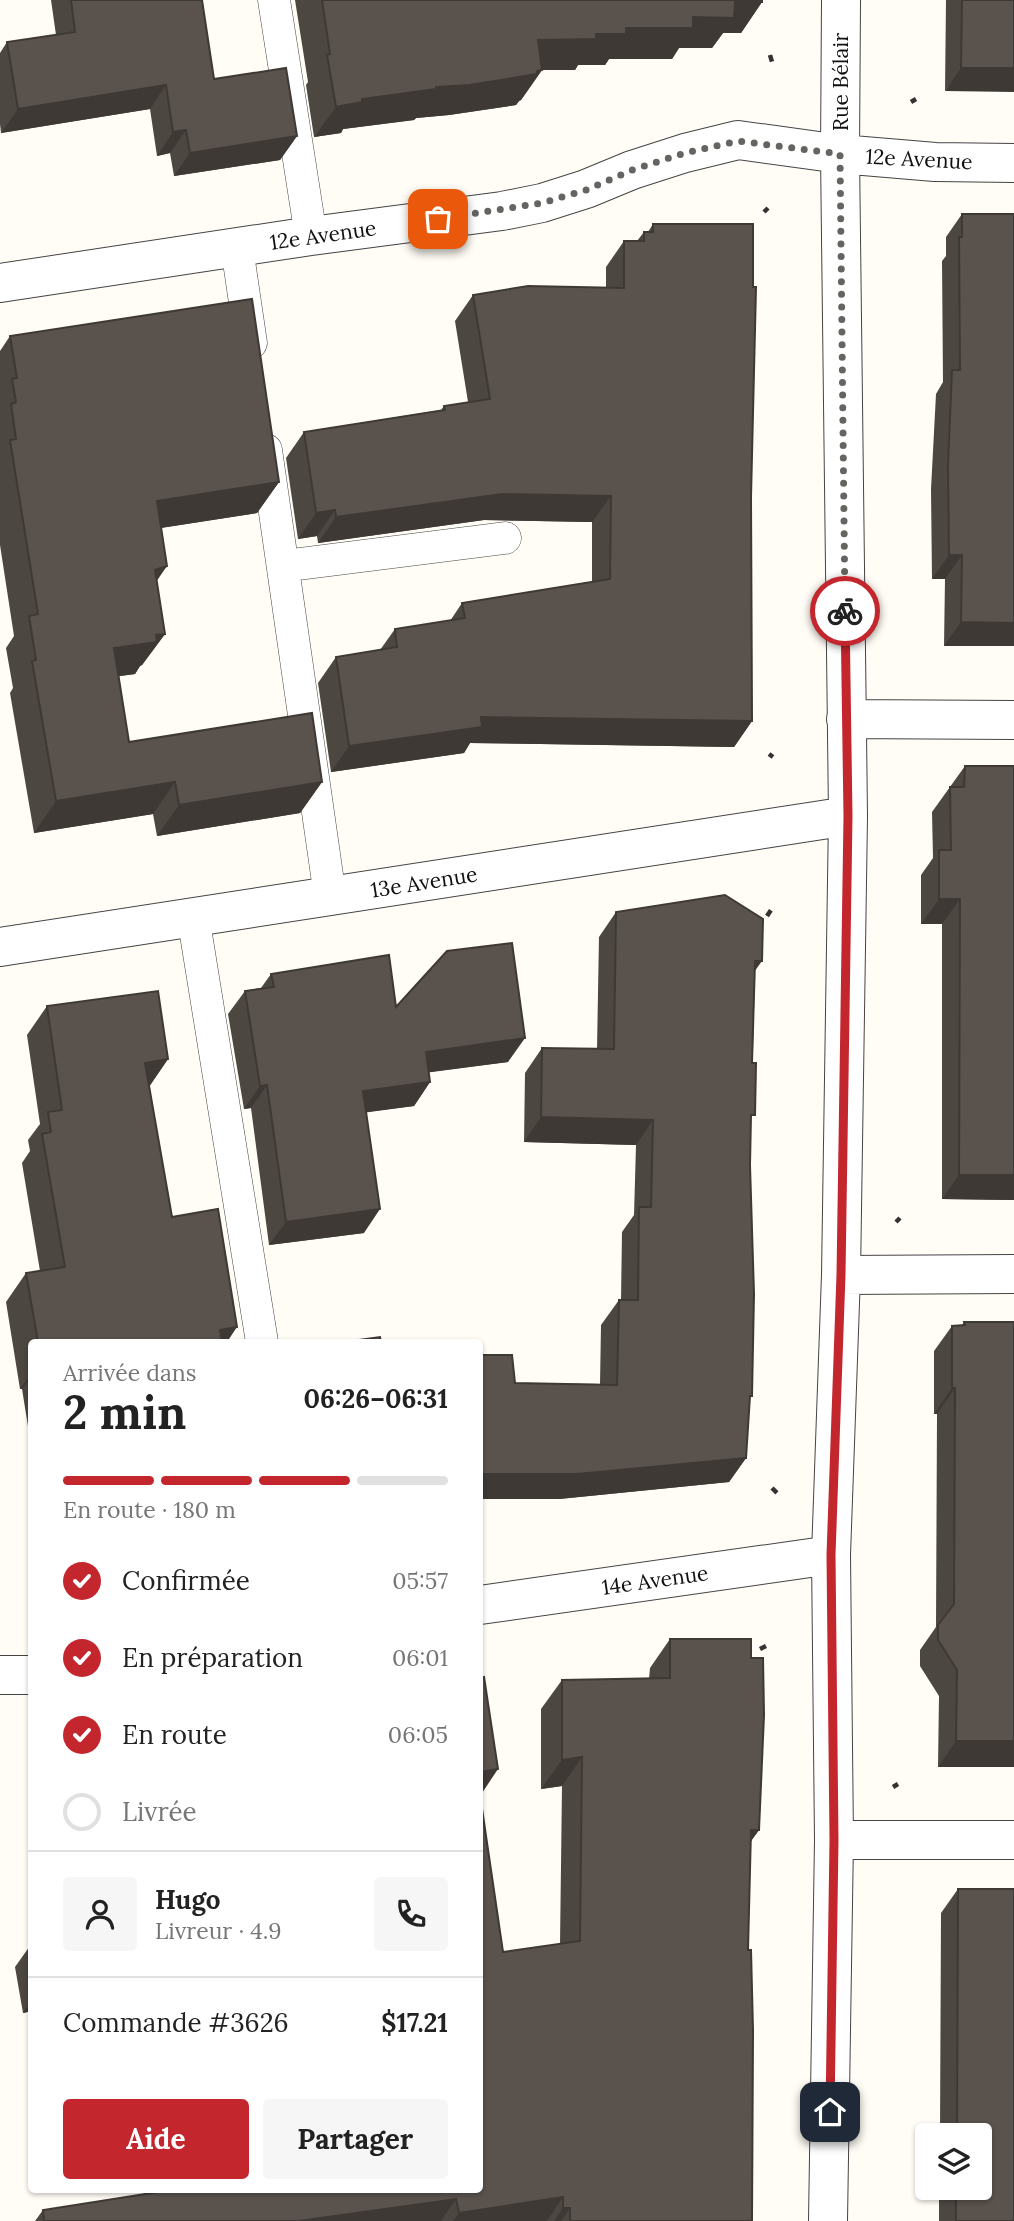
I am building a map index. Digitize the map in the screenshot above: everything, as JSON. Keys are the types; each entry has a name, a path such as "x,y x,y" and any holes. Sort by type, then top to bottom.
{"street":[{"name":"Rue Bélair","path":"828,2221 834,1840 831,1555 841,1275 848,816 840,154 841,0"},
{"name":"12e Avenue","path":"0,283 311,236 502,211 586,190 632,170 685,153 738,141 934,162 1014,163"},
{"path":"846,719 1014,720"},
{"name":"13e Avenue","path":"0,947 848,816"},
{"path":"841,1275 1014,1274"},
{"name":"14e Avenue","path":"483,1605 831,1555"},
{"path":"0,1675 28,1675"},
{"path":"834,1840 1014,1840"}],"lane":[{"path":"274,0 311,236"},
{"path":"237,248 255,374"},
{"path":"261,415 330,896"},
{"path":"283,566 505,538"},
{"path":"193,916 262,1339"}],"path":[{"path":"770,55 772,62"},
{"path":"767,916 771,910"}],"building":[{"path":"71,0 202,0 214,79 286,68 297,136 190,153 186,130 173,132 166,85 18,109 7,42 75,32"},
{"path":"322,0 762,2 735,2 734,18 693,17 693,28 626,28 626,34 596,34 596,39 538,40 542,70 537,71 537,74 362,99 362,102 336,107 327,55 330,54"},
{"path":"962,0 1014,0 1014,68 961,68"},
{"path":"962,214 1014,214 1014,623 961,622 962,555 949,555 948,465 952,370 960,370 959,237 962,237"},
{"path":"653,224 753,224 753,287 756,287 751,497 752,721 481,717 482,727 349,746 336,657 397,647 395,629 465,618 462,603 610,579 611,496 502,494 336,517 335,510 316,513 304,432 445,410 444,406 490,399 473,295 528,286 624,288 624,241 644,241 644,232 653,232"},
{"path":"252,299 279,482 157,501 167,566 155,570 165,634 156,635 157,642 114,648 129,742 312,713 322,782 179,805 175,782 56,801 32,661 36,660 29,616 38,614 10,440 16,439 11,404 16,402 12,379 17,378 10,336"},
{"path":"965,766 1014,766 1014,1175 959,1175 960,899 939,899 939,850 951,850 950,787 964,787"},
{"path":"725,895 763,919 762,961 755,961 752,1063 756,1063 755,1115 751,1115 750,1165 754,1294 752,1396 746,1458 577,1474 483,1474 483,1355 512,1355 515,1383 617,1385 619,1300 638,1300 639,1207 651,1207 653,1120 541,1117 542,1048 614,1049 616,912"},
{"path":"512,943 525,1038 426,1052 430,1082 363,1091 380,1209 286,1222 267,1085 260,1086 245,991 274,987 271,974 389,955 396,1007 447,951"},
{"path":"158,991 168,1059 145,1063 172,1217 218,1209 237,1327 220,1330 222,1339 37,1339 26,1273 65,1267 42,1134 51,1132 48,1112 62,1110 47,1006"},
{"path":"964,1322 1014,1322 1014,1741 956,1741 957,1670 938,1640 938,1625 954,1604 955,1388 952,1388 952,1326 965,1325"},
{"path":"670,1639 751,1639 751,1658 763,1658 764,1715 759,1830 751,1830 748,1950 751,1950 753,2030 752,2221 570,2221 570,2208 563,2208 563,2197 459,2213 456,2199 299,2221 44,2221 43,2210 151,2193 483,2193 483,1815 503,1952 580,1941 582,1757 562,1760 562,1680 670,1678"},
{"path":"483,1677 498,1769 483,1772"},
{"path":"958,1889 1014,1889 1014,2221 956,2221 956,2200 992,2200 992,2123 957,2123"}],"way so far":[{"path":"438,219 542,203 586,190 632,170 685,153 738,141 840,154 845,611"}],"route":[{"path":"830,2112 834,1840 831,1555 841,1275 848,816 845,611"}]}
